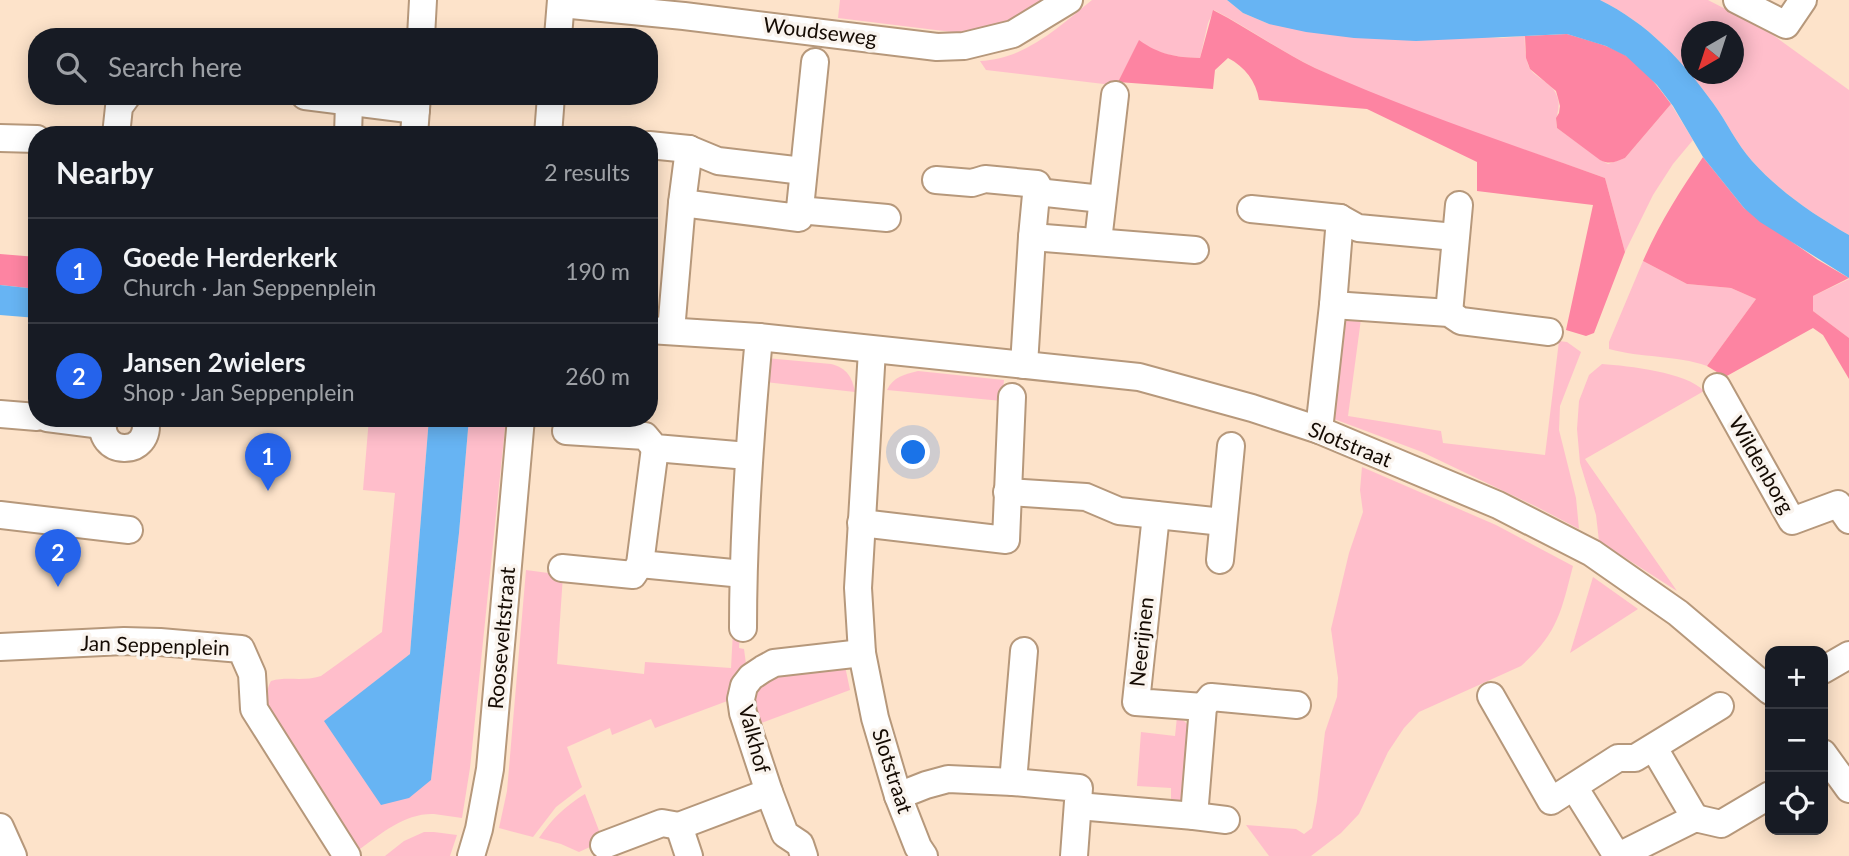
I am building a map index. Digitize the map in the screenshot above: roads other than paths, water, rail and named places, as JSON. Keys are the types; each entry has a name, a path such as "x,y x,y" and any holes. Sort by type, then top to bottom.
{"street":[{"path":"421,28 423,0"},
{"name":"Woudseweg","path":"561,2 685,8 937,47 964,46 1013,34 1069,0"},
{"path":"1737,0 1786,25 1803,0"},
{"path":"559,28 561,2"},
{"path":"682,203 799,218 815,62"},
{"path":"1098,241 1115,94"},
{"path":"117,126 120,105"},
{"path":"348,126 349,105"},
{"path":"361,105 416,114"},
{"path":"549,126 550,105"},
{"path":"0,138 28,139"},
{"path":"658,146 689,149 718,161 803,171"},
{"path":"660,330 689,149"},
{"path":"936,180 972,183 985,179 1037,184 1024,365"},
{"path":"1037,192 1102,199"},
{"path":"1449,313 1459,205"},
{"path":"1251,209 1340,218 1358,228 1455,237"},
{"path":"799,210 887,218"},
{"path":"1319,430 1340,218"},
{"path":"1032,237 1195,250"},
{"path":"1333,305 1449,313 1461,321 1549,331"},
{"name":"Slotstraat","path":"660,330 759,337 1139,377 1252,408 1319,430 1498,505 1592,553 1678,613 1765,687"},
{"path":"743,628 748,456 759,337"},
{"name":"Slotstraat","path":"872,349 858,588 862,653 875,718 898,796 924,856"},
{"name":"Wildenborg","path":"1717,387 1793,521 1838,504 1849,520"},
{"path":"861,523 1006,540 1012,397"},
{"path":"0,414 28,416"},
{"path":"103,427 110,443 123,449 142,440 146,427"},
{"name":"Rooseveltstraat","path":"471,856 479,830 489,769 520,427"},
{"path":"566,431 645,436 655,448 748,456"},
{"path":"1220,559 1231,446"},
{"path":"562,569 633,575 640,564 655,448"},
{"path":"1007,492 1086,497 1119,511 1223,522"},
{"path":"0,515 129,530"},
{"name":"Neerijnen","path":"1156,515 1136,702 1203,707 1211,697 1297,705"},
{"path":"640,564 743,574"},
{"name":"Jan Seppenplein","path":"0,647 124,641 241,649 252,674 254,709 347,856"},
{"path":"1013,782 1024,651"},
{"name":"Valkhof","path":"804,856 800,845 785,834 769,792 743,713 741,699 744,686 751,677 774,663 862,653"},
{"path":"1828,667 1849,655"},
{"path":"1491,696 1551,801 1618,758 1635,758 1720,706"},
{"path":"1194,816 1203,707"},
{"path":"1654,748 1695,818"},
{"path":"1828,763 1849,789"},
{"path":"898,796 947,779 1079,788 1074,856"},
{"path":"1574,787 1618,856 1695,818 1721,824 1765,798"},
{"name":"Valkhof","path":"604,845 662,823 679,825 769,792"},
{"path":"1078,806 1226,820"},
{"path":"679,825 689,856"},
{"path":"0,827 13,856"}],"water":[{"path":"1227,0 1600,0 1633,20 1663,44 1681,64 1681,84 1698,84 1741,147 1762,172 1798,202 1849,235 1849,278 1760,222 1744,208 1703,157 1673,106 1657,85 1626,56 1606,46 1567,34 1416,41 1354,38 1269,24 1243,13"},
{"path":"0,285 28,288 28,317 0,315"},
{"path":"428,427 468,427 431,780 409,798 381,805 324,721 410,654"}],"place":[{"name":"Goede Herderkerk","path":"268,491"},
{"name":"Jansen 2wielers","path":"58,587"}]}
